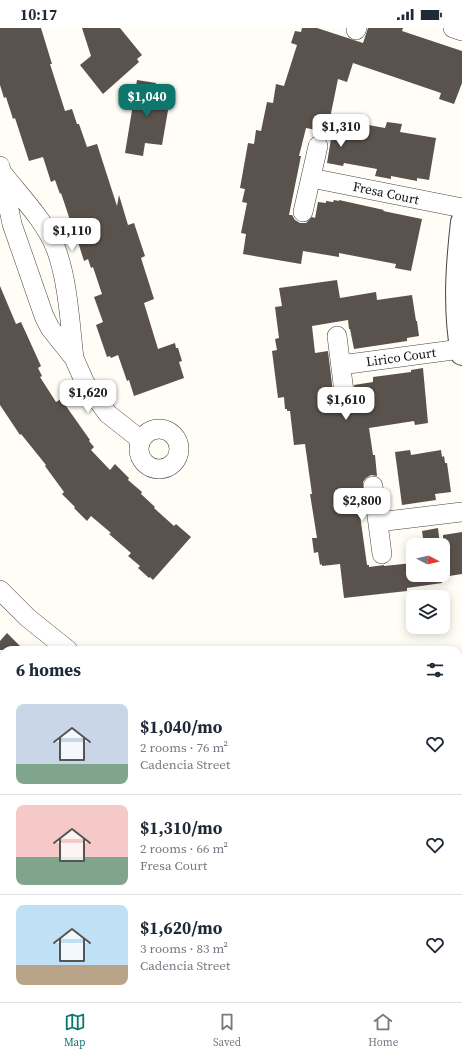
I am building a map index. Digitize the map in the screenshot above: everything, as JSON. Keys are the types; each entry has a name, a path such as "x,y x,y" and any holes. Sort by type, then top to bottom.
{"street":[{"path":"452,28 462,31"},
{"path":"303,212 318,146"},
{"path":"1,170 12,224 44,316 50,328 74,358 85,383 108,414 141,440"},
{"path":"1,170 41,221 56,249 66,288 74,358"},
{"name":"Fresa Court","path":"311,178 462,208"},
{"path":"462,222 457,261 456,297 462,352"},
{"path":"337,336 345,400"},
{"name":"Lirico Court","path":"341,365 462,352"},
{"path":"373,486 382,554"},
{"path":"378,522 462,512"},
{"path":"3,598 63,646"}],"building":[{"path":"0,28 41,28 52,64 50,64 65,111 72,109 87,147 97,144 117,206 119,195 128,225 134,223 145,256 141,258 154,299 144,303 158,349 175,343 182,361 179,362 184,378 134,396 118,355 111,358 110,356 107,357 96,325 103,322 94,297 102,294 93,267 91,268 88,259 84,261 61,193 60,194 55,180 51,182 43,157 29,161 15,118 13,119 6,97 4,98 0,85"},
{"path":"82,28 120,28 142,55 137,59 139,62 103,94 80,65 91,56"},
{"path":"302,28 317,28 363,43 368,28 403,28 402,31 462,51 462,83 454,104 439,99 441,93 353,63 347,82 338,79 330,118 385,128 387,122 402,124 400,132 436,138 429,180 417,178 417,181 391,176 391,179 375,176 377,169 344,163 343,166 327,163 332,133 306,128 299,156 301,156 289,215 292,215 295,220 300,223 306,223 312,217 315,218 318,202 326,203 326,201 333,202 334,200 339,200 422,219 411,271 395,268 396,264 339,253 339,257 303,251 301,264 243,254 246,234 241,233 247,203 242,202 245,189 240,188 248,143 254,144 256,130 261,131 267,102 273,103 276,84 284,86 297,45 291,43 295,31 301,32"},
{"path":"137,80 156,83 155,89 164,90 164,92 171,93 162,145 145,143 143,156 125,153"},
{"path":"337,280 340,298 376,292 377,300 412,295 419,336 407,338 407,341 354,349 348,320 312,326 315,353 328,351 334,401 336,407 341,410 347,411 355,405 356,399 354,385 373,382 373,377 411,372 411,370 423,368 428,423 415,425 414,421 369,428 373,455 375,455 377,476 371,475 366,478 363,482 363,491 358,491 362,515 360,515 367,565 369,565 369,567 406,564 406,582 442,583 407,588 406,591 344,598 340,564 320,565 318,552 314,553 312,538 317,538 310,494 312,494 305,444 294,445 290,411 285,409 284,397 278,398 272,351 277,350 275,339 279,338 275,307 282,306 279,288"},
{"path":"0,286 16,324 21,322 41,366 38,368 42,376 40,377 56,402 61,399 90,440 89,441 94,447 91,450 110,470 115,464 129,478 128,480 142,492 141,494 155,507 154,508 174,526 176,524 191,537 153,580 138,568 140,566 128,556 131,553 109,534 111,533 91,516 87,521 74,508 75,507 62,494 64,492 45,466 46,465 21,434 20,435 0,405"},
{"path":"410,450 411,455 441,450 442,457 444,456 445,463 447,463 451,492 435,494 436,500 402,505 395,452"},
{"path":"438,528 439,538 423,538 422,531"},
{"path":"462,532 462,574 450,576 450,538 443,538 443,535"},
{"path":"7,633 20,646 0,646 0,641"}]}
